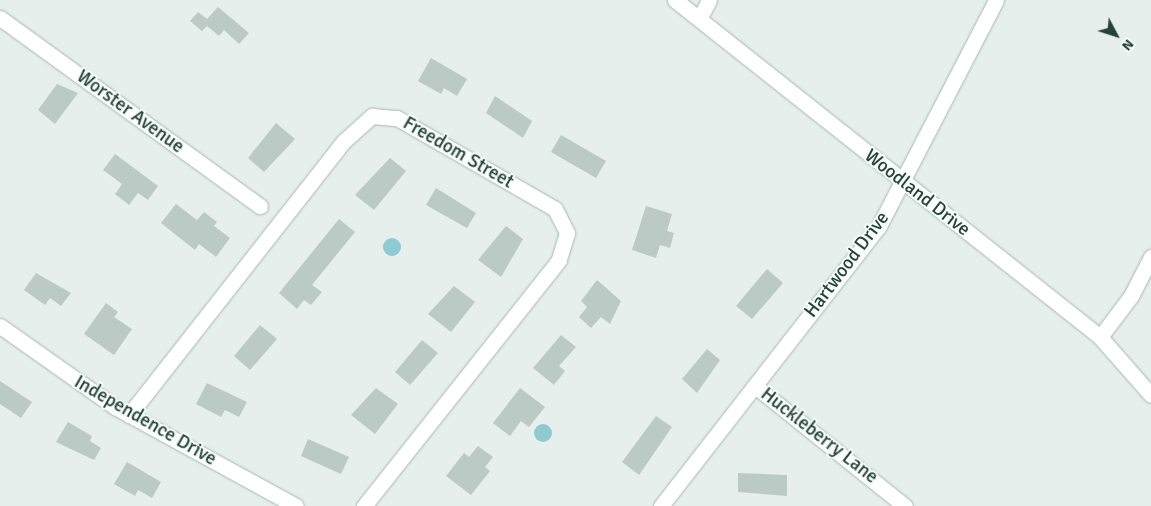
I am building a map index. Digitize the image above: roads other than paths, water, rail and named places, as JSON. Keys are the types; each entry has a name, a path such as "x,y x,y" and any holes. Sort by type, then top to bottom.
{"street":[{"name":"Woodland Drive","path":"676,0 1100,337 1151,395"},
{"path":"699,19 710,0"},
{"name":"Hartwood Drive","path":"661,506 879,226 904,183 996,0"},
{"name":"Worster Avenue","path":"0,18 260,206"},
{"name":"Freedom Street","path":"129,415 344,141 372,116 397,118 554,209 567,233 566,247 364,506"},
{"path":"1100,337 1131,296 1151,257"},
{"name":"Independence Drive","path":"0,326 129,415 296,506"},
{"name":"Huckleberry Lane","path":"755,386 906,506"}],"water":[{"path":"392,238 398,241 401,247 398,253 392,256 386,253 383,247 386,241"},
{"path":"543,424 549,427 552,433 549,439 543,442 537,439 534,433 537,427"}]}
